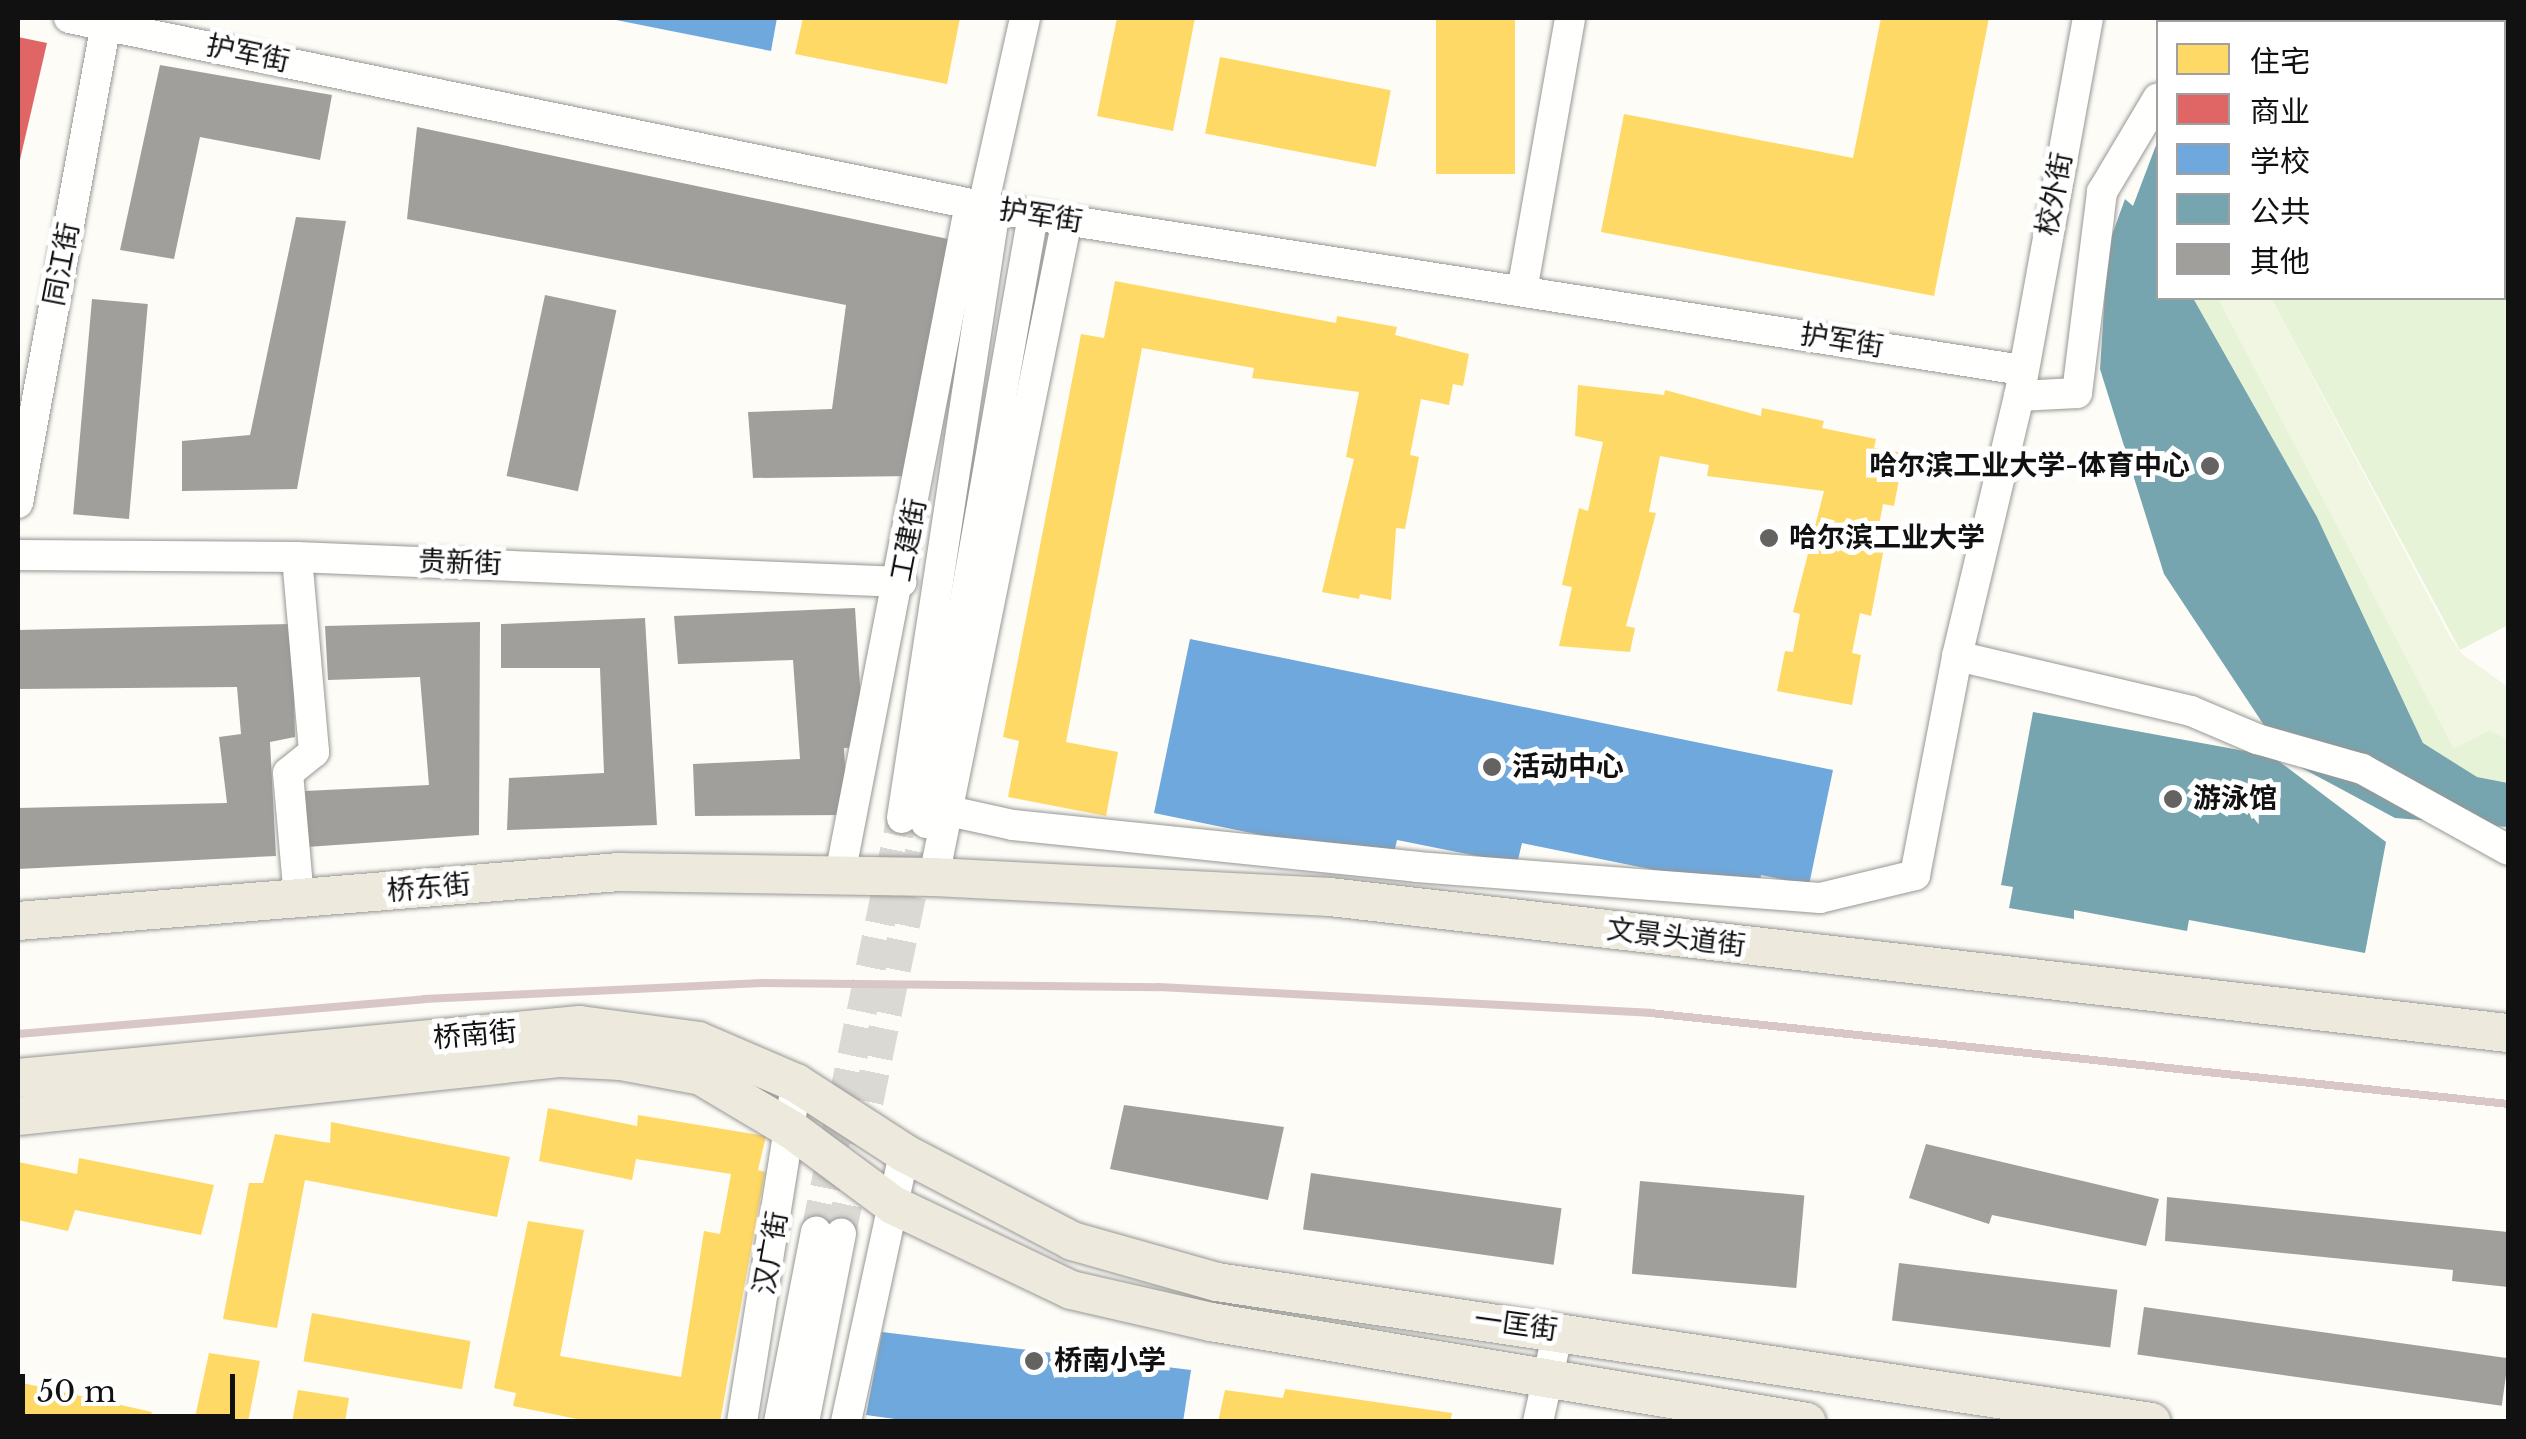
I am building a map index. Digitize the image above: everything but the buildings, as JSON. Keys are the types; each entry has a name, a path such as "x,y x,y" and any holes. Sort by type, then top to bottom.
{"main road":[{"name":"桥东街","path":"18,922 619,872 840,875"},
{"name":"文景头道街","path":"840,875 1330,897 2508,1033"},
{"name":"桥南街","path":"18,1078 580,1025 698,1040 796,1083 904,1153"},
{"name":"桥南街","path":"18,1116 561,1058 621,1060 701,1076 792,1130 892,1205"},
{"name":"一匡街","path":"904,1153 1072,1241 1217,1282 1558,1331 1929,1405 2152,1422"},
{"name":"一匡街","path":"892,1205 1071,1290 1211,1322 1548,1374 1806,1422"}],"street":[{"name":"护军街","path":"69,18 999,209 1522,291 2077,393 2102,192 2156,101"},
{"name":"工建街","path":"934,878 926,817 1025,18"},
{"path":"1522,291 1570,18"},
{"name":"校外街","path":"926,817 1417,867 1820,898 1915,875 1957,656 2021,383 2088,18"},
{"name":"同江街","path":"18,502 106,25"},
{"name":"工建街","path":"840,875 901,582 999,209"},
{"name":"工建街","path":"926,817 1067,220"},
{"name":"贵新街","path":"18,554 297,557 901,582"},
{"path":"297,557 314,752 288,772 299,899"},
{"path":"1957,656 2191,711 2257,740 2362,769 2508,850"},
{"name":"汉广街","path":"742,1422 792,1130 796,1083"},
{"path":"846,1422 904,1153"},
{"name":"汉广街","path":"779,1422 829,1233 804,1422"},
{"path":"1538,1422 1558,1331"}],"green space":[{"path":"2508,147 2508,625 2460,650 2272,300 2506,300"},
{"path":"2194,300 2219,300 2454,748 2490,730 2508,740 2508,783 2477,777 2423,743 2317,517"},
{"path":"2219,300 2272,300 2449,635 2462,654 2508,687 2508,740 2490,730 2454,749"}],"tunnel":[{"path":"816,1232 902,818"},
{"path":"841,1234 926,823"}],"railway":[{"path":"18,1034 424,999 762,983 1158,987 1650,1013 2508,1104"}],"place":[{"name":"哈尔滨工业大学-体育中心","path":"2210,466"},
{"name":"哈尔滨工业大学","path":"1769,538"},
{"name":"活动中心","path":"1492,767"},
{"name":"游泳馆","path":"2173,799"},
{"name":"桥南小学","path":"1034,1361"}]}
